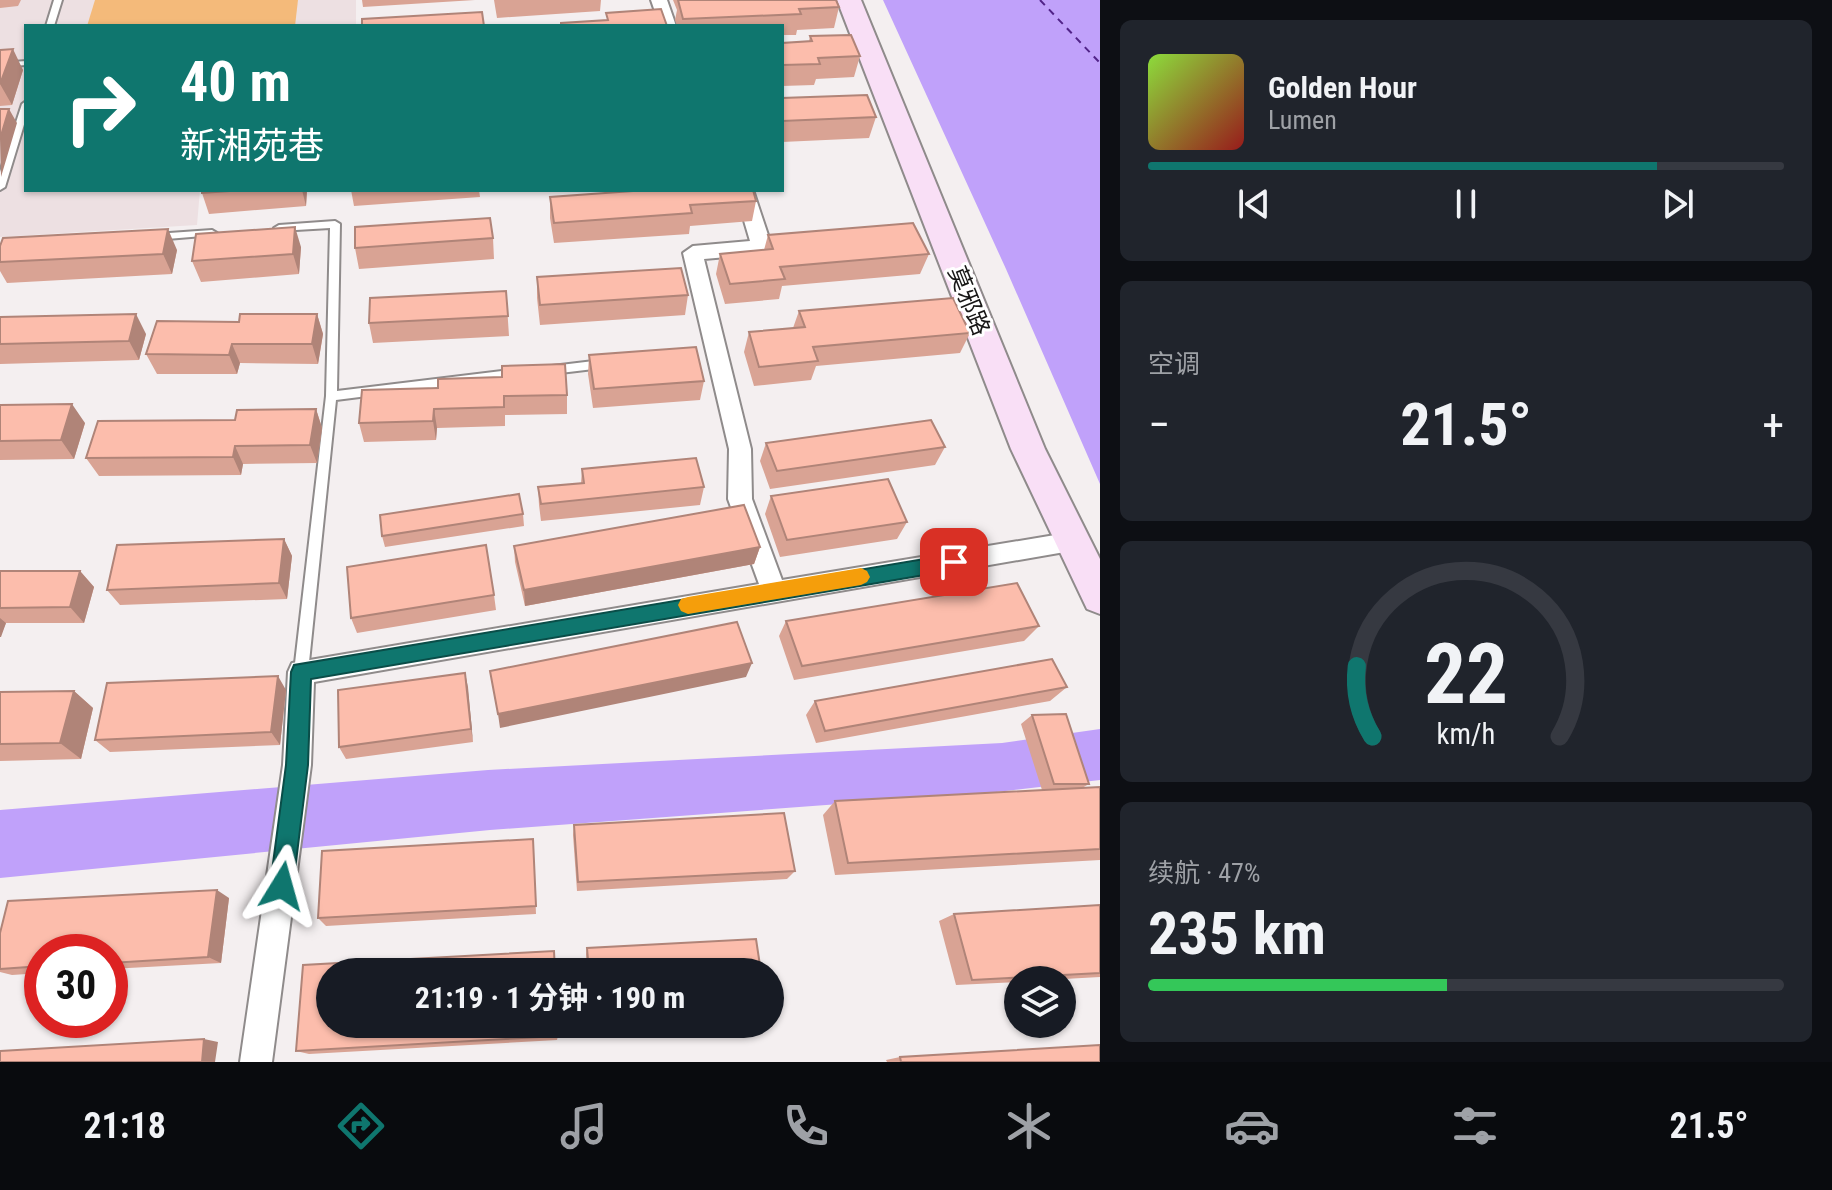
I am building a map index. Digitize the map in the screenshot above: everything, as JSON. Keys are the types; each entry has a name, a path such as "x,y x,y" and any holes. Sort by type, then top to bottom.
{"main road":[{"name":"莫邪路","path":"849,0 934,232 1028,449 1100,597"}],"street":[{"path":"659,0 667,24"},
{"path":"745,192 770,246 693,253 710,353 740,449 740,499 774,591"},
{"path":"256,1062 286,856 295,776 301,672 1073,542"}],"lane":[{"path":"51,24 58,0"},
{"path":"0,65 24,63"},
{"path":"0,187 24,110"},
{"path":"273,229 335,224 331,396 301,672"},
{"path":"148,237 226,232"},
{"path":"331,396 612,363"}],"shaded area":[{"path":"0,0 356,0 356,24 24,24 24,192 200,192 197,225 0,237"},
{"path":"95,0 298,0 295,24 88,24"},
{"path":"883,0 1100,0 1100,484 1006,269"},
{"path":"1100,729 1100,780 988,793 490,830 0,878 0,810 488,770 1002,743"}],"building":[{"path":"678,0 836,0 839,7 799,9 801,14 683,19"},
{"path":"661,9 666,24 561,24 608,20 606,13"},
{"path":"482,12 484,24 362,24 362,19"},
{"path":"851,35 860,56 818,58 820,64 784,65 784,43 812,41 810,36"},
{"path":"13,49 0,84 0,50"},
{"path":"867,95 876,117 784,121 784,98"},
{"path":"0,109 9,109 0,139"},
{"path":"619,192 754,192 756,201 690,205 692,213 554,223 550,197"},
{"path":"490,218 493,238 355,248 355,227"},
{"path":"913,223 929,254 780,267 785,279 730,284 720,254 773,249 768,235"},
{"path":"295,227 293,254 192,261 196,234"},
{"path":"168,229 163,254 0,262 3,238"},
{"path":"681,268 688,295 540,305 537,277"},
{"path":"506,291 508,316 369,323 370,298"},
{"path":"953,298 970,333 813,347 818,361 759,367 749,332 805,327 799,311"},
{"path":"136,314 129,341 0,344 0,317"},
{"path":"240,314 317,314 312,344 232,344 229,355 146,354 157,321 239,322"},
{"path":"696,347 704,381 594,389 589,355"},
{"path":"565,364 567,395 504,396 504,407 434,409 433,421 359,423 362,390 438,388 438,379 502,377 502,366"},
{"path":"72,404 61,440 0,441 0,405"},
{"path":"316,409 310,445 235,446 233,457 86,458 98,421 235,420 237,410"},
{"path":"931,420 945,447 777,471 766,443"},
{"path":"696,458 704,487 541,504 538,487 584,483 582,469"},
{"path":"888,479 907,522 787,540 771,496"},
{"path":"519,494 523,514 382,536 380,515"},
{"path":"744,505 760,547 524,590 514,546"},
{"path":"284,539 279,583 107,590 117,545"},
{"path":"486,545 494,595 351,618 347,567"},
{"path":"0,571 80,571 70,607 0,608"},
{"path":"1017,583 1039,626 802,666 786,621"},
{"path":"737,622 752,663 498,714 490,671"},
{"path":"1052,659 1067,687 825,731 815,701"},
{"path":"465,673 471,729 339,747 338,690"},
{"path":"278,676 271,732 95,740 107,683"},
{"path":"74,691 60,743 0,744 0,692"},
{"path":"1066,714 1089,784 1054,784 1032,715"},
{"path":"1100,787 1100,849 848,863 835,801"},
{"path":"784,813 795,871 578,882 574,825"},
{"path":"533,839 536,906 318,918 322,851"},
{"path":"217,890 208,957 128,962 128,934 24,934 24,967 0,969 0,933 8,901"},
{"path":"1100,905 1100,973 1076,974 1076,966 1004,966 1004,978 972,980 954,914"},
{"path":"756,939 759,958 588,958 587,948"},
{"path":"554,951 554,958 428,958"},
{"path":"316,964 316,1038 523,1038 296,1051 303,965"},
{"path":"204,1039 202,1062 0,1062 0,1051"},
{"path":"1100,1045 1100,1062 901,1062 900,1057"}],"ferry route":[{"path":"1040,0 1100,63"}],"slow traffic":[{"path":"688,605 861,577"}],"route":[{"path":"282,886 297,765 301,672 954,562"}]}
